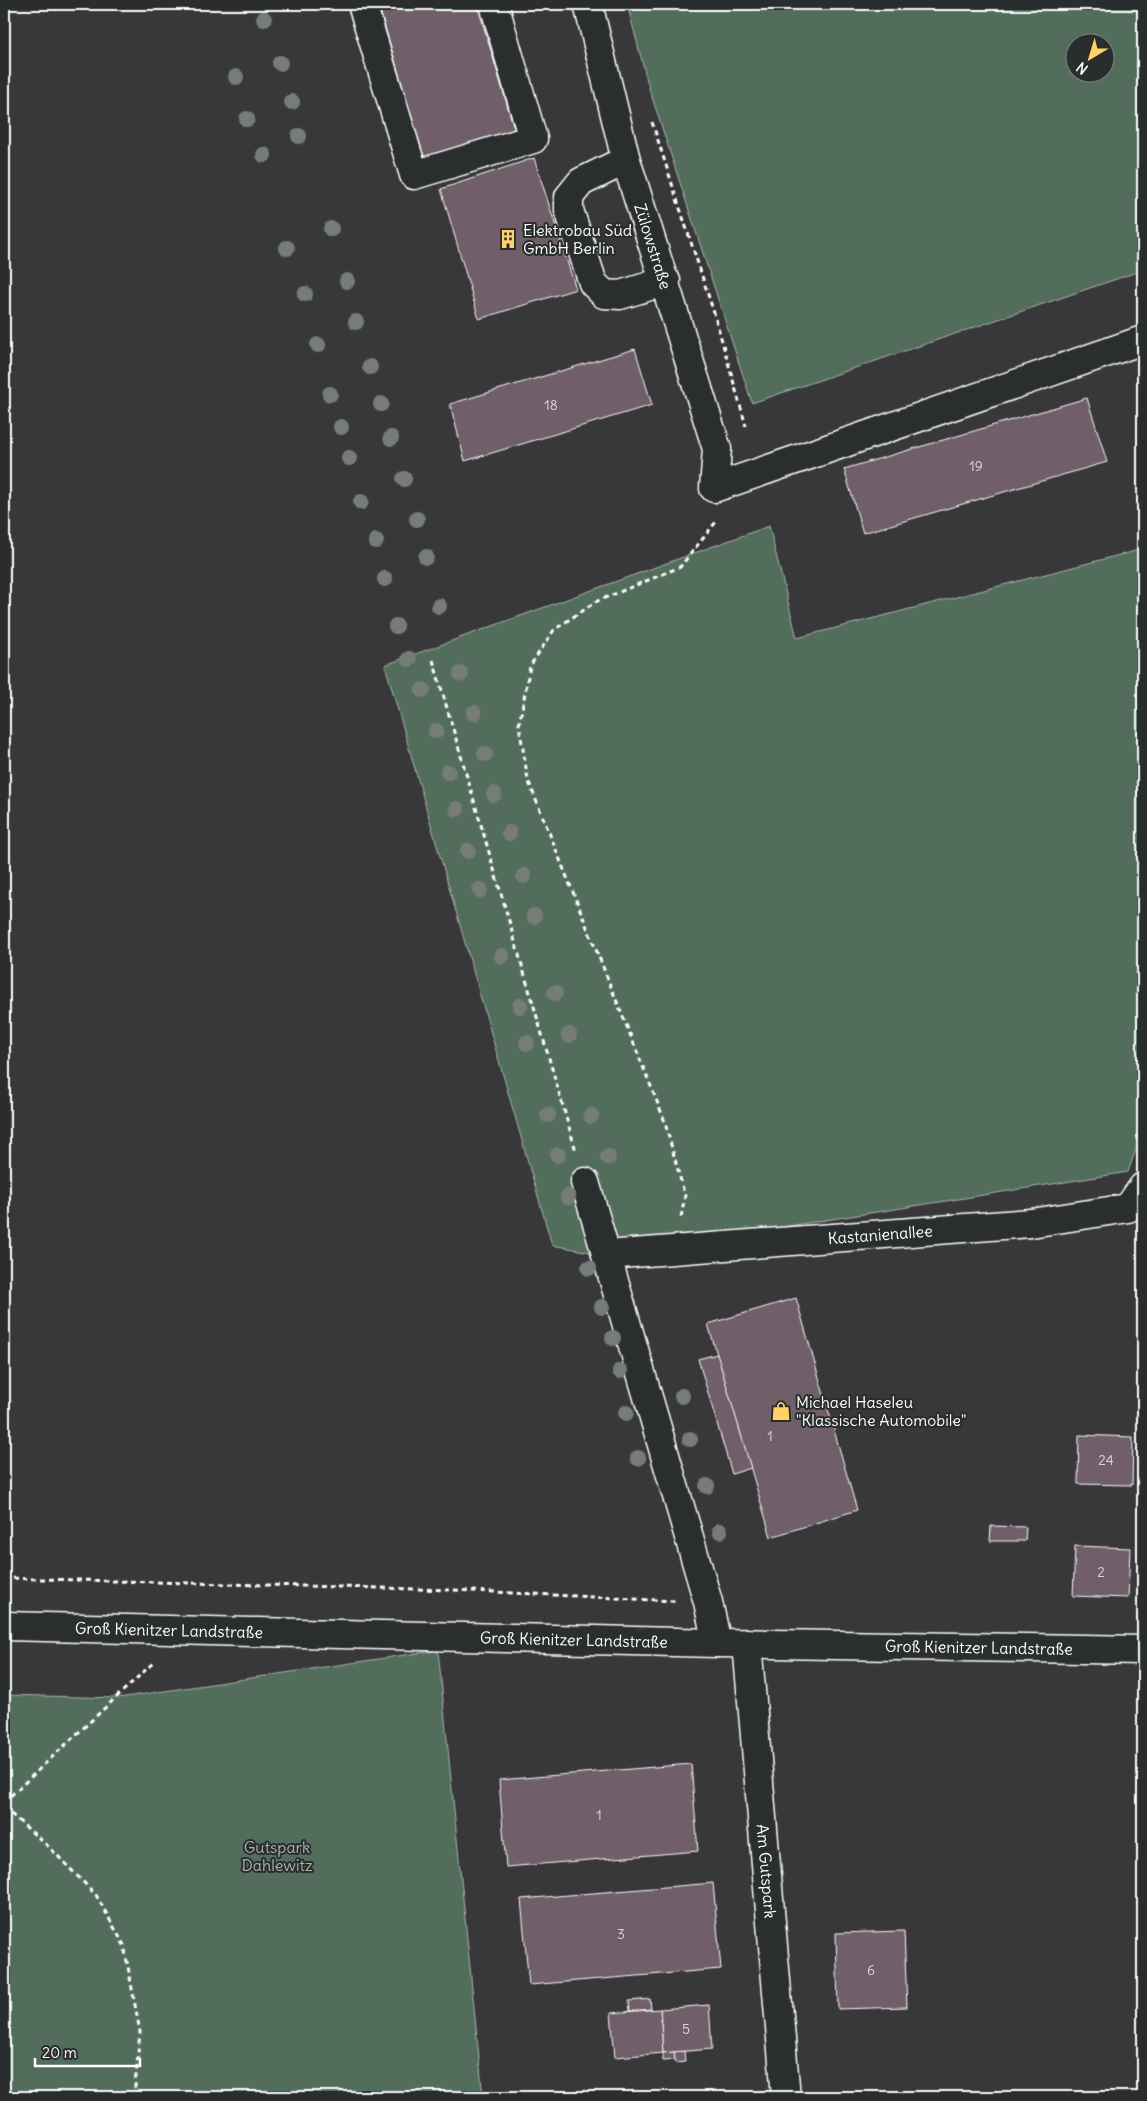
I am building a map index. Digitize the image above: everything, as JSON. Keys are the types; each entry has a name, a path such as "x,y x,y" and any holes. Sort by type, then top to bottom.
{"street":[{"path":"362,4 414,176 533,139 494,4"},
{"name":"Zülowstraße","path":"588,4 626,160 666,281 717,449 714,488"},
{"path":"626,160 581,182 569,197 569,210 593,284 604,294 620,295 666,281"},
{"path":"714,488 1143,340"},
{"path":"585,1182 708,1602 717,1643"},
{"name":"Kastanienallee","path":"606,1255 1031,1223 1128,1208 1143,1187"},
{"name":"Groß Kienitzer Landstraße","path":"4,1626 717,1643 1143,1650"},
{"name":"Am Gutspark","path":"747,1643 786,2097"}],"path":[{"path":"649,113 714,313 760,472"},
{"path":"674,1250 686,1196 664,1119 528,780 519,725 530,666 554,630 595,602 680,567 716,522 714,488"},
{"path":"433,660 585,1182"},
{"path":"4,1578 453,1590 708,1602"},
{"path":"4,1802 118,1698 187,1629"},
{"path":"4,1808 49,1847 96,1895 124,1945 140,2032 134,2097"}],"green space":[{"path":"627,4 1143,4 1143,270 752,403 649,88"},
{"path":"769,526 797,638 1143,549 1143,1129 1128,1172 606,1255 552,1245 385,665"},
{"name":"Gutspark Dahlewitz","path":"438,1650 483,2097 4,2097 4,1695 118,1698"}],"building":[{"path":"378,4 477,4 515,131 424,158"},
{"name":"Elektrobau Süd GmbH Berlin","path":"534,158 576,289 479,319 441,189"},
{"path":"635,349 652,405 465,461 450,404"},
{"path":"1087,398 1107,462 863,533 844,469"},
{"name":"Michael Haseleu \"Klassische Automobile\"","path":"796,1298 857,1510 771,1537 708,1324"},
{"path":"717,1354 751,1468 732,1474 698,1359"},
{"path":"1079,1435 1133,1437 1132,1485 1078,1484"},
{"path":"991,1526 1026,1527 1025,1541 990,1541"},
{"path":"1075,1546 1130,1548 1128,1598 1073,1596"},
{"path":"691,1764 698,1851 506,1867 499,1780"},
{"path":"713,1883 721,1969 529,1985 521,1899"},
{"path":"904,1931 907,2007 838,2009 836,1933"},
{"path":"650,1999 651,2009 630,2011 629,2001"},
{"path":"709,2005 712,2049 663,2053 660,2009"},
{"path":"660,2009 663,2053 615,2057 611,2013"},
{"path":"684,2051 685,2062 675,2063 674,2052"},
{"path":"674,2052 675,2060 663,2061 663,2053"}],"place":[{"name":"Elektrobau Süd GmbH Berlin","path":"508,239"},
{"name":"Michael Haseleu \"Klassische Automobile\"","path":"781,1411"}]}
